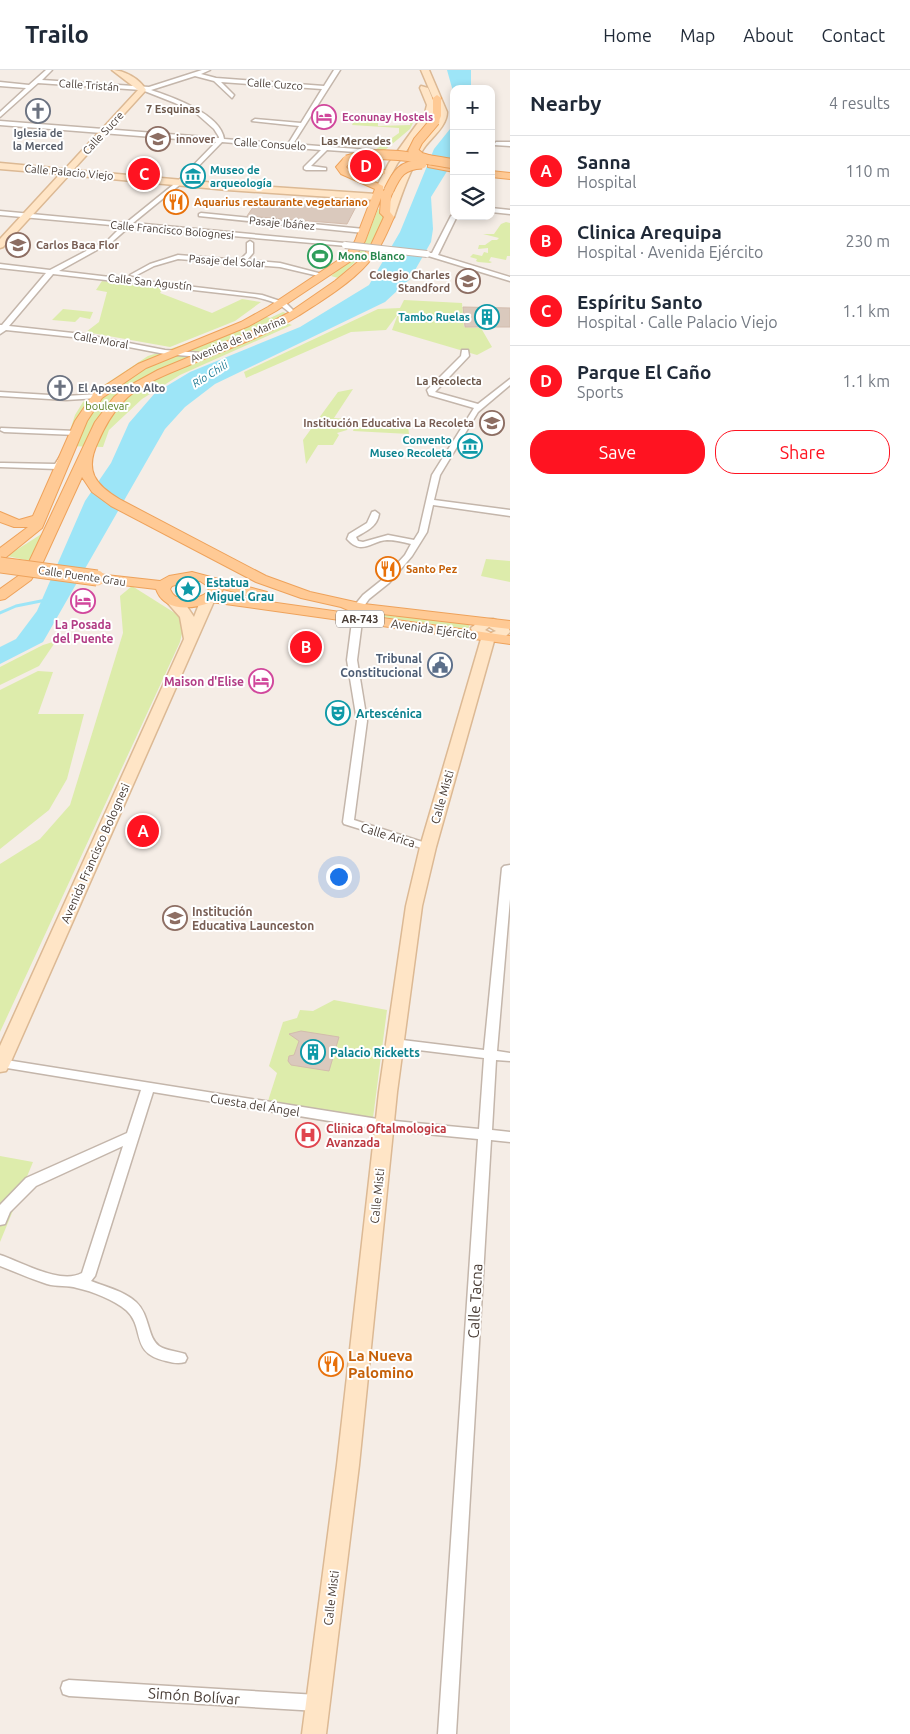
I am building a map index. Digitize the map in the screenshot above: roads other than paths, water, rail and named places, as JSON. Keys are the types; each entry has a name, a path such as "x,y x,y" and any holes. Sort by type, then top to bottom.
{"main road":[{"name":"Avenida de la Marina","path":"416,70 430,105 429,113 420,128"},
{"path":"437,98 437,116 413,151 430,163 450,167"},
{"path":"389,217 385,213 386,196 382,190 350,171 348,167 353,162 363,159 382,158 450,164"},
{"path":"382,190 402,167 430,163"},
{"path":"357,176 386,171"},
{"path":"495,172 510,172"},
{"path":"495,173 510,176"},
{"name":"Avenida de la Marina","path":"0,555 34,530 76,433 88,409 98,396 124,377 157,360 245,324 294,296 354,252 382,190"},
{"name":"Avenida de la Marina","path":"1,595 26,577 36,562 101,422 118,400 145,380 266,329 314,301 371,254 389,217"},
{"path":"321,276 339,282"},
{"path":"294,296 302,300 314,301"},
{"path":"157,360 171,361 175,366"},
{"path":"86,455 84,465 88,480 104,496 261,579 358,612"},
{"path":"0,516 11,523 21,524 40,518"},
{"name":"Calle Puente Grau","path":"0,564 164,586"},
{"name":"AR-743","path":"164,586 174,578 185,576 203,577 212,582"},
{"path":"209,599 216,591 216,586 212,582"},
{"name":"Avenida Ejército","path":"212,582 282,599 358,612 490,630 510,640"},
{"path":"164,586 164,595 172,600"},
{"name":"Avenida Ejército","path":"209,599 358,612"},
{"name":"AR-743","path":"172,600 188,604 209,599"},
{"name":"Avenida Ejército","path":"490,630 510,625"}],"street":[{"path":"0,115 49,70"},
{"path":"1,329 51,272 104,245 180,182 221,140 222,137 217,129 198,113 142,89 116,70"},
{"path":"142,89 154,88 207,70"},
{"path":"290,145 337,70"},
{"name":"Avenida de la Marina","path":"389,217 406,171 421,147 444,119 443,112 424,70"},
{"name":"Calle Cuzco","path":"196,74 216,80 325,88"},
{"path":"216,80 232,96"},
{"name":"Calle Tristán","path":"37,81 142,89"},
{"path":"0,84 31,86"},
{"name":"Calle Sucre","path":"0,245 142,89"},
{"path":"255,121 304,125"},
{"name":"Calle Consuelo","path":"0,123 391,153"},
{"path":"386,171 391,153 420,128"},
{"name":"Avenida de la Marina","path":"382,190 386,171 420,128"},
{"path":"496,144 510,144"},
{"path":"324,169 306,168 326,148"},
{"name":"Calle Palacio Viejo","path":"0,166 180,182 382,190"},
{"path":"386,171 400,167 406,171"},
{"path":"495,210 510,212"},
{"name":"Calle Francisco Bolognesi","path":"0,213 427,254 510,279"},
{"name":"Pasaje Ibáñez","path":"201,214 364,231"},
{"path":"434,256 452,220"},
{"path":"241,262 250,253 250,243"},
{"name":"Pasaje del Solar","path":"133,275 152,265 174,258 285,266 321,276"},
{"name":"Calle San Agustín","path":"0,266 253,295 290,308 294,314"},
{"name":"Calle Moral","path":"1,329 82,336 174,353 201,355"},
{"path":"465,352 465,356 430,390 432,393 479,406"},
{"path":"358,612 366,597 386,581 423,532 436,475 479,406 510,381"},
{"path":"0,394 66,398 98,396"},
{"path":"4,430 76,433"},
{"path":"3,464 57,467 66,454"},
{"path":"429,502 510,513"},
{"path":"375,514 375,520 371,524 352,536 351,539 354,542 368,545 384,538 416,543"},
{"name":"Avenida Francisco Bolognesi","path":"1,1065 209,599"},
{"path":"172,600 183,609 189,618 191,626 190,639"},
{"name":"Calle Arica","path":"358,612 352,660 362,721 348,822 428,847"},
{"name":"Calle Misti","path":"314,1734 348,1465 384,1125 414,906 428,847 490,630"},
{"name":"Calle Tacna","path":"447,1734 484,1136 508,868"},
{"path":"394,1043 510,1057"},
{"name":"Cuesta del Ángel","path":"1,1065 384,1125 510,1138"},
{"path":"0,1260 62,1283 78,1282 88,1276 148,1088"},
{"path":"0,1220 4,1209 32,1182 133,1136"},
{"path":"78,1282 133,1308 140,1318 144,1336 150,1346 162,1354 180,1358"},
{"name":"Simón Bolívar","path":"69,1688 318,1703"}],"water":[{"path":"447,70 471,70 471,85 451,85"},
{"name":"Río Chili","path":"450,129 450,166 431,197 433,229 431,242 410,279 385,302 215,384 185,407 165,429 43,642 0,664 0,647 16,639 37,611 85,501 111,463 129,423 155,393 190,372 300,327 369,285 400,232 434,149"}],"waterway":[{"path":"0,613 16,606 46,600"}],"place":[{"name":"Iglesia de la Merced","path":"38,111"},
{"name":"Econunay Hostels","path":"324,117"},
{"name":"innover","path":"158,139"},
{"name":"Parque El Caño","path":"366,166"},
{"name":"Espíritu Santo","path":"144,174"},
{"name":"Museo de arqueología","path":"193,176"},
{"name":"Aquarius restaurante vegetariano","path":"176,202"},
{"name":"Carlos Baca Flor","path":"18,245"},
{"name":"Mono Blanco","path":"320,256"},
{"name":"Colegio Charles Standford","path":"468,281"},
{"name":"Tambo Ruelas","path":"487,317"},
{"name":"El Aposento Alto","path":"60,388"},
{"name":"Institución Educativa La Recoleta","path":"492,423"},
{"name":"Convento Museo Recoleta","path":"470,446"},
{"name":"Santo Pez","path":"388,569"},
{"name":"Estatua Miguel Grau","path":"188,589"},
{"name":"La Posada del Puente","path":"83,601"},
{"name":"Clinica Arequipa","path":"306,647"},
{"name":"Tribunal Constitucional","path":"440,665"},
{"name":"Maison d'Elise","path":"261,681"},
{"name":"Artescénica","path":"338,713"},
{"name":"Sanna","path":"143,831"},
{"name":"Institución Educativa Launceston","path":"175,918"},
{"name":"Palacio Ricketts","path":"313,1052"},
{"name":"Clinica Oftalmologica Avanzada","path":"308,1135"},
{"name":"La Nueva Palomino","path":"331,1364"}],"district":[{"name":"7 Esquinas","path":"173,109"},
{"name":"Las Mercedes","path":"356,141"},
{"name":"La Recolecta","path":"449,381"}],"park label":[{"name":"boulevar","path":"107,406"}]}
